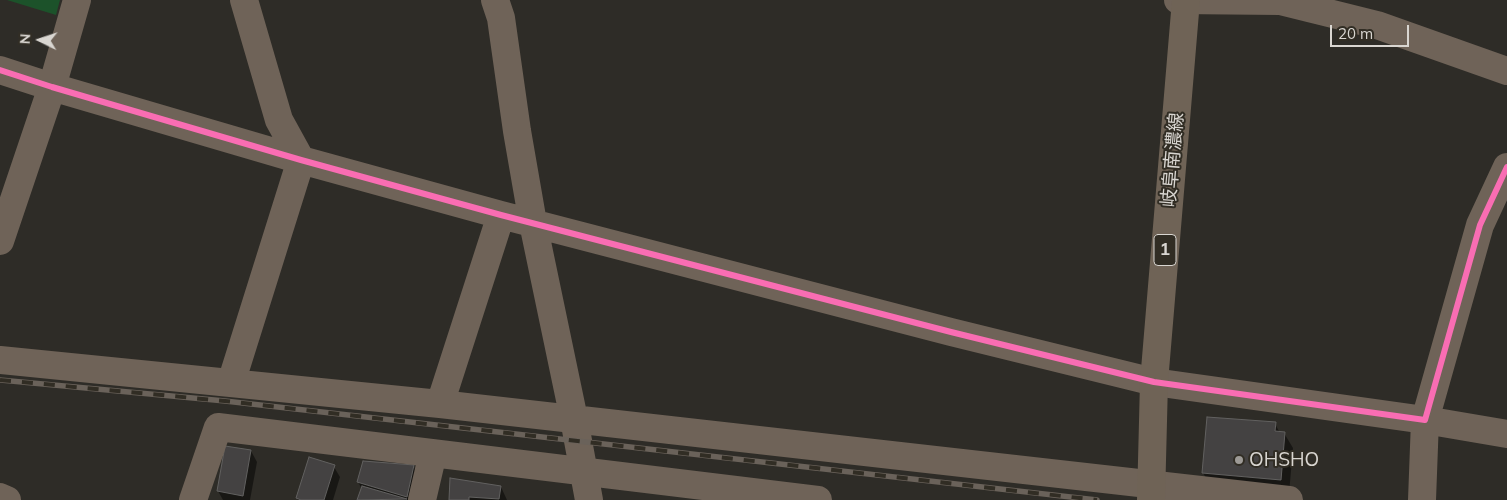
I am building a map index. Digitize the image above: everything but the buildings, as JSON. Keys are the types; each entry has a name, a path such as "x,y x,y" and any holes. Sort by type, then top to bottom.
{"main road":[{"name":"岐阜南濃線","path":"1151,493 1154,382 1184,0"}],"street":[{"path":"0,241 52,87 77,0"},
{"path":"231,383 301,160 279,120 244,0"},
{"path":"495,0 500,18 533,223 589,500"},
{"path":"1184,0 1280,1 1377,25 1507,71"},
{"path":"0,70 301,160 501,215 951,332 1154,382 1425,420 1507,434"},
{"path":"1422,500 1425,420 1480,225 1507,167"},
{"path":"440,404 501,215"},
{"path":"0,360 574,419 1151,493 1288,500"},
{"path":"193,500 218,427 818,500"},
{"path":"422,500 433,453"},
{"path":"0,498 7,500"}],"green space":[{"path":"7,0 60,0 56,15"}],"railway":[{"path":"0,380 225,401 1097,500"}],"cycle path":[{"path":"0,70 301,160 501,215 951,332 1154,382 1425,420 1480,225 1507,167"}],"place":[{"name":"OHSHO","path":"1239,460"}]}
